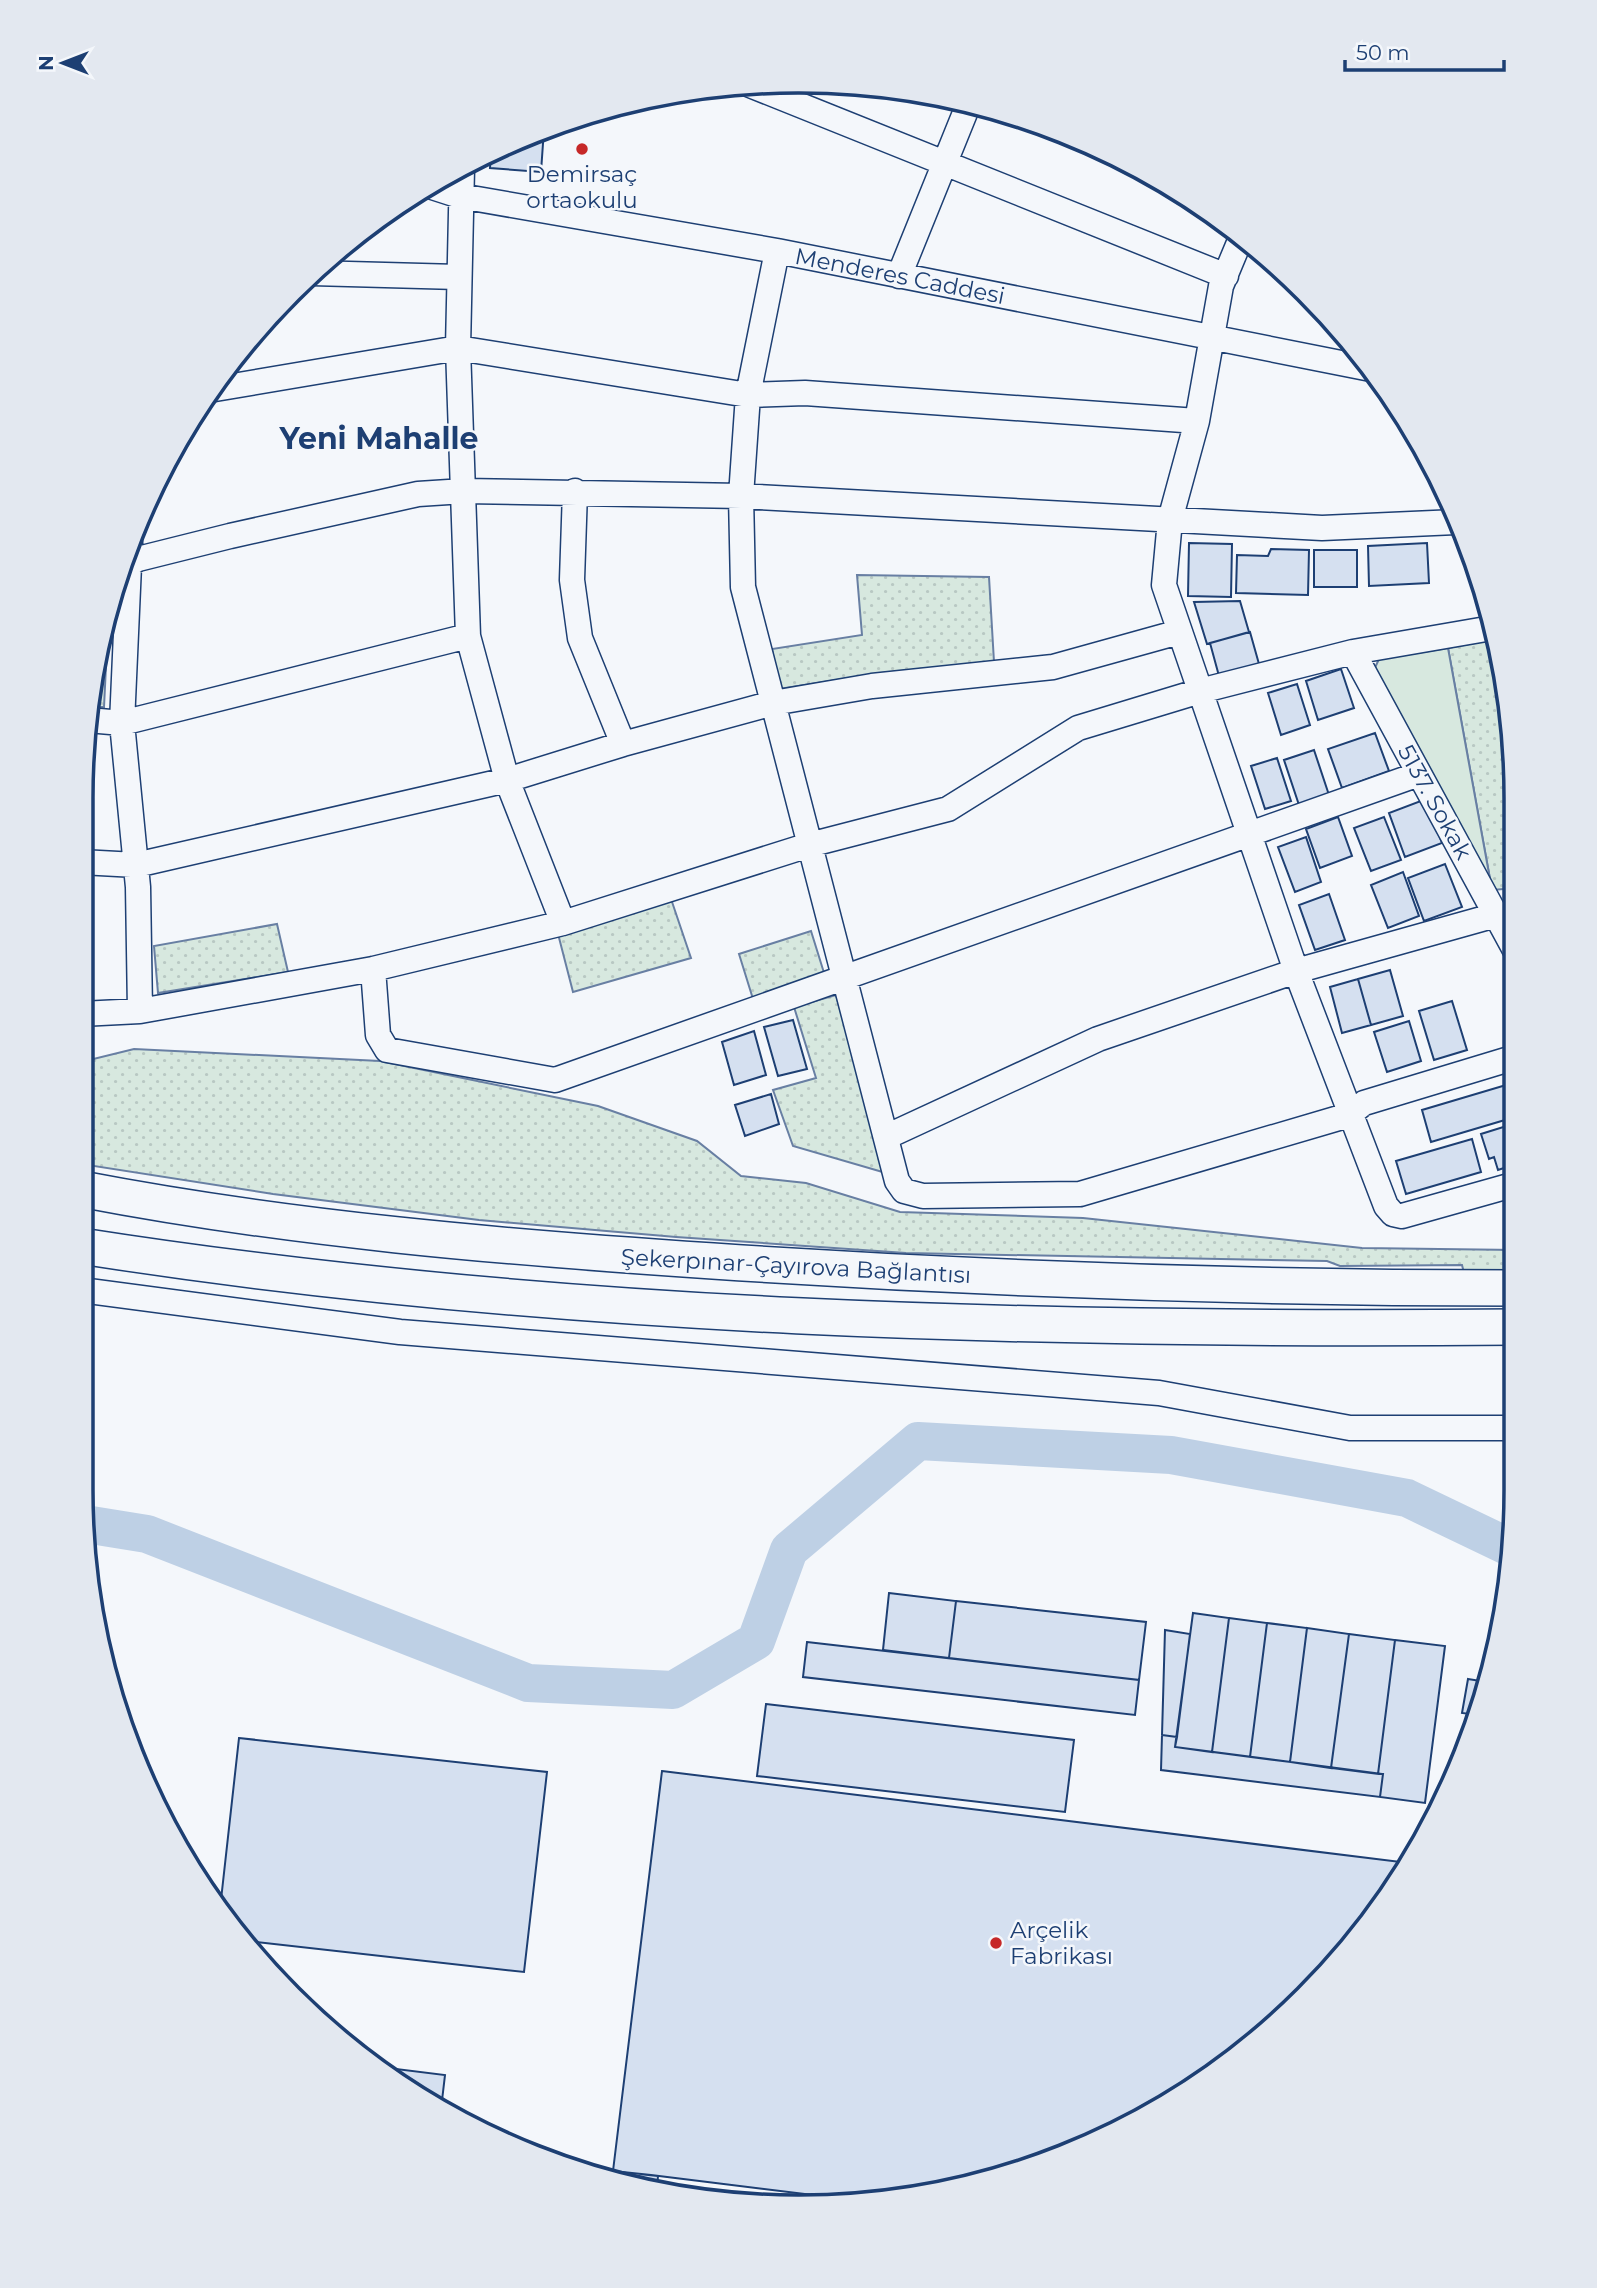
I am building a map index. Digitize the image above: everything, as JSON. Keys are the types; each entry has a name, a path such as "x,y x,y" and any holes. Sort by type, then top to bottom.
{"highway":[{"name":"Şekerpınar-Çayırova Bağlantısı","path":"93,1191 346,1229 467,1243 624,1255 1020,1279 1504,1288"},
{"name":"Şekerpınar-Çayırova Bağlantısı","path":"93,1248 385,1286 475,1295 690,1308 1066,1323 1304,1329 1504,1327"}],"street":[{"path":"771,94 1226,276"},
{"path":"899,276 965,113"},
{"path":"461,179 458,348 468,636 507,780 563,923"},
{"name":"Menderes Caddesi","path":"441,190 460,196 777,251 1356,366"},
{"path":"1237,247 1226,276 1211,338 1197,421 1170,520 1164,585 1296,971 1341,1092 1357,1109 1386,1206 1393,1214 1402,1216 1504,1188"},
{"path":"777,251 747,395 741,496 743,587 842,975 897,1181 904,1191 913,1195 1080,1194 1504,1061"},
{"path":"327,273 458,277"},
{"path":"226,387 458,348 747,395 805,393 1197,421"},
{"path":"133,564 418,494 464,491 741,496 1322,527 1448,522"},
{"path":"575,491 572,580 580,638 623,744"},
{"path":"128,577 122,723 136,865 140,1011"},
{"path":"93,1013 140,1011 373,969 563,923 809,845 948,808 1078,728 1200,691 1353,652 1483,630"},
{"path":"93,863 136,865 507,780 623,744 773,703 872,686 1053,667 1178,632"},
{"path":"97,721 122,723 468,636"},
{"name":"5137. Sokak","path":"1353,652 1504,929"},
{"path":"373,969 378,1035 387,1050 555,1080 842,975 1419,774"},
{"path":"886,1137 1098,1039 1296,971 1496,915"},
{"path":"93,1292 400,1332 1159,1392 1350,1428 1504,1428"}],"shaded area":[{"path":"857,575 989,577 994,662 881,673 779,689 772,649 862,635"},
{"path":"1486,641 1491,661 1503,752 1504,889 1492,890 1448,648"},
{"path":"1448,648 1492,890 1373,672 1379,659"},
{"path":"106,660 104,707 99,707"},
{"path":"669,893 691,958 573,992 557,930"},
{"path":"277,924 288,972 158,993 154,946"},
{"path":"811,931 825,976 753,999 739,954"},
{"path":"836,995 886,1173 793,1146 773,1090 816,1078 794,1007"},
{"path":"134,1049 380,1061 598,1106 697,1141 741,1176 806,1183 900,1212 1083,1218 1362,1248 1504,1250 1504,1271 1464,1273 1462,1265 1340,1266 1327,1261 906,1253 479,1220 273,1194 93,1166 93,1059"}],"building":[{"path":"543,140 541,172 490,168 490,164"},
{"path":"1189,543 1232,544 1231,597 1188,596"},
{"path":"1427,543 1429,583 1369,586 1368,546"},
{"path":"1271,549 1309,550 1308,595 1236,593 1237,555 1268,556"},
{"path":"1314,550 1357,550 1357,587 1314,587"},
{"path":"1240,601 1249,632 1207,644 1194,602"},
{"path":"1250,632 1259,664 1219,676 1210,643"},
{"path":"1341,669 1354,708 1318,720 1306,681"},
{"path":"1297,684 1310,725 1281,735 1268,693"},
{"path":"1375,733 1389,771 1342,788 1328,749"},
{"path":"1314,750 1329,795 1299,805 1284,760"},
{"path":"1277,758 1291,801 1265,809 1251,766"},
{"path":"1426,799 1442,843 1405,857 1389,813"},
{"path":"1338,817 1352,856 1320,868 1306,829"},
{"path":"1384,817 1401,860 1371,871 1354,828"},
{"path":"1306,837 1321,882 1295,892 1278,847"},
{"path":"1445,864 1462,907 1424,921 1408,878"},
{"path":"1403,872 1419,916 1388,928 1371,885"},
{"path":"1329,894 1345,940 1315,950 1299,905"},
{"path":"1390,970 1403,1016 1371,1025 1358,979"},
{"path":"1358,979 1371,1025 1342,1033 1330,987"},
{"path":"1452,1001 1467,1050 1434,1060 1419,1011"},
{"path":"793,1020 807,1069 778,1076 764,1027"},
{"path":"1409,1021 1421,1061 1387,1072 1374,1032"},
{"path":"754,1031 766,1075 734,1085 722,1042"},
{"path":"1504,1086 1504,1120 1431,1142 1422,1110"},
{"path":"771,1094 779,1124 745,1136 735,1105"},
{"path":"1504,1127 1504,1168 1498,1170 1494,1157 1489,1159 1481,1134"},
{"path":"1472,1139 1481,1172 1406,1194 1396,1161"},
{"path":"889,1593 956,1601 949,1658 883,1650"},
{"path":"956,1601 1146,1622 1139,1680 949,1658"},
{"path":"1193,1613 1229,1618 1212,1752 1175,1747"},
{"path":"1229,1618 1267,1623 1250,1757 1212,1752"},
{"path":"1267,1623 1307,1628 1290,1762 1250,1757"},
{"path":"1307,1628 1349,1634 1331,1768 1290,1762"},
{"path":"1165,1630 1190,1634 1177,1737 1162,1735"},
{"path":"1349,1634 1395,1640 1378,1774 1331,1768"},
{"path":"1395,1640 1445,1646 1425,1803 1380,1797 1383,1774 1378,1774"},
{"path":"807,1642 1139,1680 1135,1715 803,1677"},
{"path":"1468,1679 1477,1680 1468,1714 1462,1713"},
{"path":"766,1704 1074,1740 1065,1812 757,1776"},
{"path":"1162,1735 1177,1737 1175,1747 1383,1774 1380,1797 1161,1770"},
{"path":"239,1738 547,1772 524,1972 258,1942 222,1895"},
{"name":"Arçelik Fabrikası","path":"662,1771 1398,1862 1329,1955 1298,1989 1264,2020 1191,2076 1151,2101 1069,2142 1025,2158 936,2182 845,2194 811,2195 613,2170"},
{"path":"396,2069 445,2075 442,2099"},
{"path":"639,2174 658,2176 658,2181 638,2176"}],"waterway":[{"path":"94,1525 147,1534 528,1683 673,1690 756,1641 789,1550 918,1441 1171,1455 1407,1498 1502,1544"}],"place":[{"name":"Demirsaç ortaokulu","path":"582,149"},
{"name":"Arçelik Fabrikası","path":"996,1943"}],"district":[{"name":"Yeni Mahalle","path":"379,438"}]}
